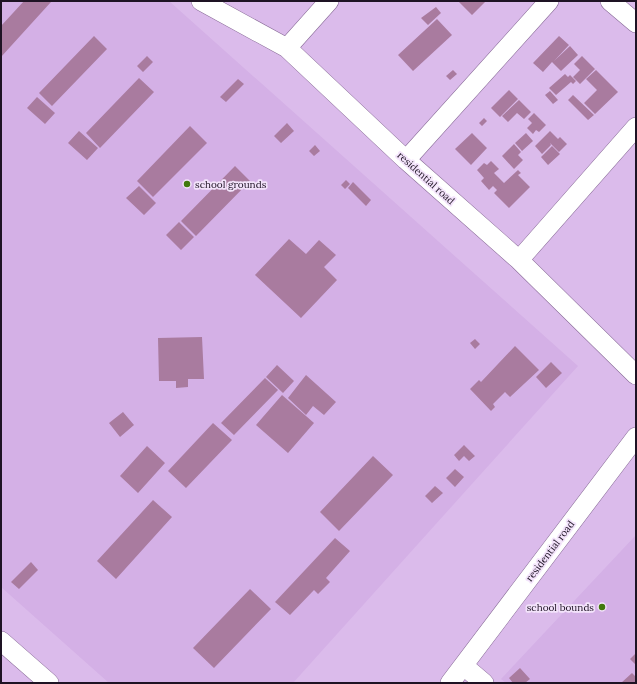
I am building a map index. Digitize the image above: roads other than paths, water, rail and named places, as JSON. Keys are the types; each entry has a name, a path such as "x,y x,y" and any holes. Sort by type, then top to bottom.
{"street":[{"path":"287,48 329,1"},
{"path":"406,160 550,1"},
{"path":"610,1 636,23"},
{"name":"residential road","path":"209,4 287,48 406,160 519,260 636,375"},
{"path":"519,260 636,127"},
{"name":"residential road","path":"450,683 636,437"},
{"path":"5,651 49,683"},
{"path":"464,666 484,683"}],"place":[{"name":"school grounds","path":"187,184"},
{"name":"school bounds","path":"602,607"}]}
